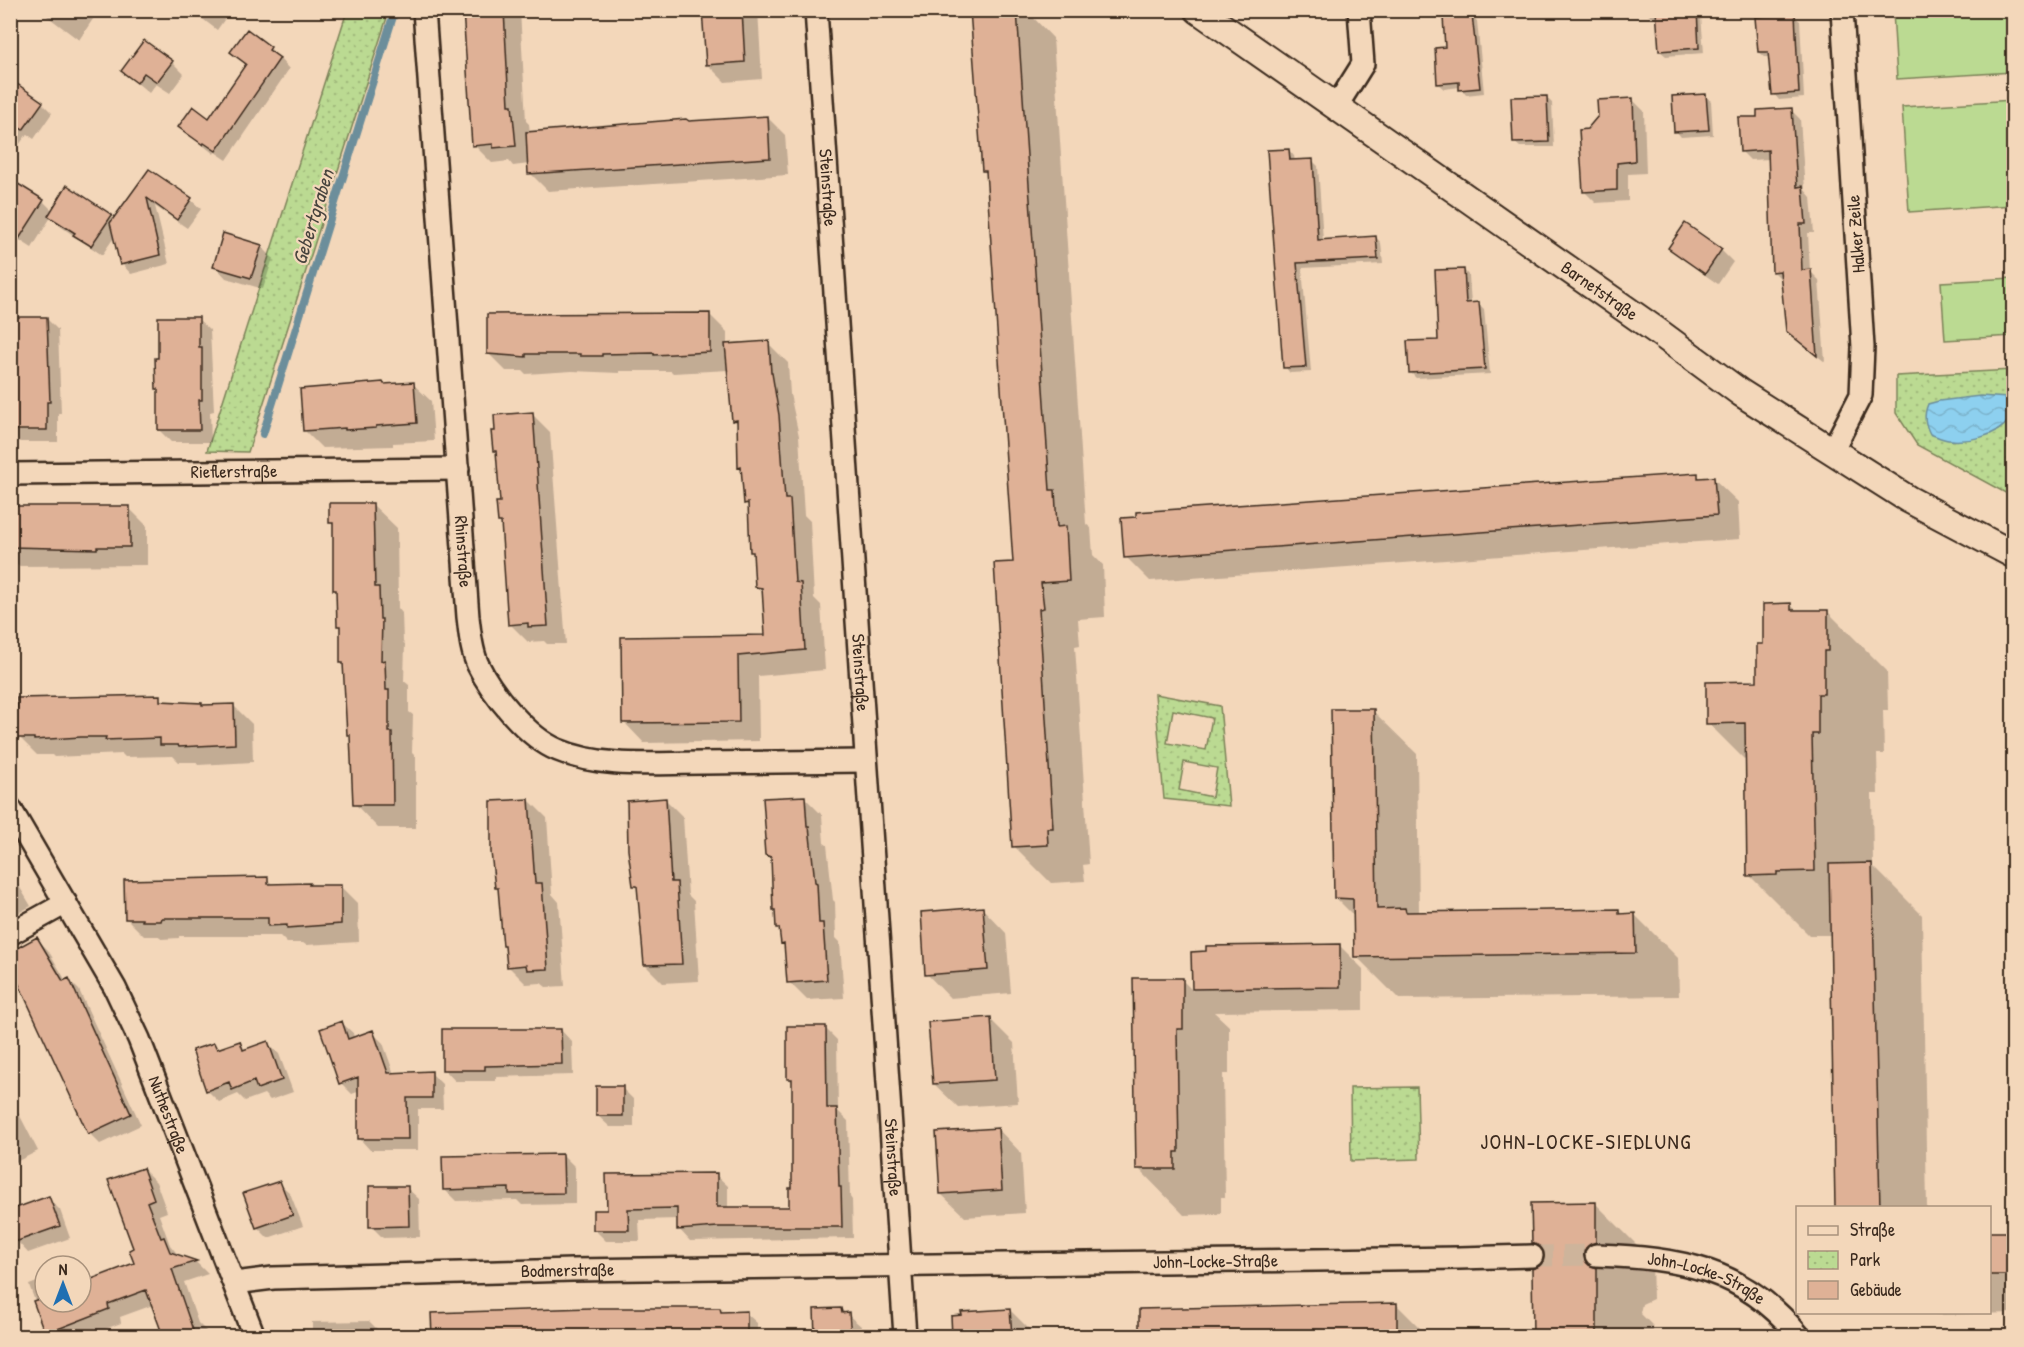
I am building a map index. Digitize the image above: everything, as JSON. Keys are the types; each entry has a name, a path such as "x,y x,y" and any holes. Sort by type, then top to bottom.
{"street":[{"name":"Rhinstraße","path":"424,10 471,640 478,665 504,706 527,729 556,750 606,762 628,764 866,761"},
{"name":"Steinstraße","path":"816,10 905,1336"},
{"name":"Barnetstraße","path":"1198,10 1657,330 1741,393 1908,499 2013,555"},
{"path":"1336,107 1363,64 1359,10"},
{"name":"Halker Zeile","path":"1832,451 1861,395 1863,347 1842,10"},
{"name":"Rieflerstraße","path":"10,474 458,469"},
{"name":"Nuthestraße","path":"10,808 115,988 139,1039 254,1336"},
{"path":"10,934 66,903"},
{"name":"John-Locke-Straße","path":"1596,1255 1641,1257 1714,1272 1751,1291 1772,1306 1799,1336"},
{"name":"John-Locke-Straße","path":"900,1266 1532,1256"},
{"name":"Bodmerstraße","path":"235,1283 273,1278 572,1270 900,1266"}],"green space":[{"path":"347,11 389,11 248,452 207,451"},
{"path":"1893,11 2013,11 2013,72 1897,79"},
{"path":"2013,100 2013,205 1909,212 1902,107"},
{"path":"2013,278 2013,336 1945,340 1941,282"},
{"path":"2013,370 2013,497 1917,445 1896,413 1896,376"},
{"path":"1155,694 1220,706 1229,806 1164,799","holes":["1173,710 1212,718 1206,750 1167,743","1184,762 1217,768 1212,797 1179,790"]},
{"path":"1417,1087 1419,1159 1351,1161 1350,1088"}],"water":[{"path":"1980,396 2008,398 2011,415 2004,426 1981,437 1964,440 1948,440 1930,434 1925,420 1928,404"}],"building":[{"path":"463,10 504,10 509,105 512,105 516,146 493,148 493,144 472,146"},
{"path":"702,10 742,10 745,62 706,65"},
{"path":"970,10 1017,10 1050,490 1055,490 1057,527 1066,526 1069,581 1041,583 1044,608 1039,609 1053,828 1047,828 1048,845 1012,847 994,563 1013,562 986,171 982,171"},
{"path":"1656,10 1697,10 1699,48 1659,51"},
{"path":"1472,14 1480,88 1459,90 1459,82 1437,84 1435,48 1445,47 1443,17"},
{"path":"1795,14 1799,93 1772,95 1768,52 1758,52 1755,17"},
{"path":"247,29 271,47 269,50 280,58 216,151 204,143 203,145 178,127 193,106 209,118 246,64 230,52"},
{"path":"144,40 173,61 157,82 144,73 137,83 121,71"},
{"path":"10,79 43,102 23,130 10,121"},
{"path":"1706,94 1709,130 1674,132 1672,96"},
{"path":"1547,96 1549,142 1513,143 1511,97"},
{"path":"1633,98 1635,161 1617,163 1617,190 1583,192 1579,130 1587,129 1598,116 1597,100"},
{"path":"1792,108 1797,187 1803,186 1806,224 1800,224 1802,270 1811,269 1817,356 1786,331 1780,271 1772,272 1768,150 1740,152 1738,117 1757,117 1757,110"},
{"path":"768,116 770,158 528,174 526,132 686,119 689,121"},
{"path":"1289,149 1290,160 1313,159 1318,240 1376,236 1378,259 1297,263 1306,367 1283,368 1267,150"},
{"path":"149,169 192,198 177,220 147,198 160,255 120,265 110,223"},
{"path":"10,179 44,200 10,253"},
{"path":"67,185 112,215 91,246 48,216"},
{"path":"1685,223 1722,249 1705,274 1668,248"},
{"path":"223,233 262,245 251,278 213,267"},
{"path":"1464,269 1466,303 1479,302 1485,369 1409,373 1407,341 1438,340 1435,270"},
{"path":"710,313 710,352 654,355 654,353 602,354 602,356 526,354 526,357 487,354 487,314"},
{"path":"10,317 47,317 50,402 47,402 47,430 10,430"},
{"path":"158,317 199,317 199,347 202,347 200,430 158,430 155,358 158,358"},
{"path":"769,341 771,373 779,415 785,499 790,499 795,582 801,583 805,650 738,656 739,722 622,723 621,637 765,635 762,588 755,587 753,552 750,552 748,503 744,504 741,467 738,468 737,420 732,421 725,344"},
{"path":"383,382 384,384 414,382 417,423 376,426 376,428 303,431 300,389"},
{"path":"533,412 548,626 528,627 528,623 508,625 501,522 498,522 496,502 500,502 496,451 493,451 491,431 495,431 494,415"},
{"path":"1698,473 1698,478 1714,477 1717,515 1124,558 1121,518 1136,517 1136,512"},
{"path":"329,503 373,503 375,587 379,587 380,619 382,619 381,661 385,660 386,690 389,690 389,732 392,732 393,805 353,805 350,735 347,735 343,663 340,663 340,626 337,626 336,590 333,590 333,523 329,523"},
{"path":"10,506 130,506 130,547 97,547 97,549 10,547"},
{"path":"1791,603 1791,610 1828,610 1828,651 1824,651 1824,694 1818,694 1818,734 1812,734 1815,871 1747,876 1745,723 1706,724 1706,682 1757,681 1757,644 1763,644 1763,604"},
{"path":"160,695 160,701 202,703 202,705 234,704 235,744 179,747 178,745 160,745 160,738 105,740 106,737 81,737 34,740 34,738 17,738 17,698"},
{"path":"1331,709 1374,709 1377,909 1405,908 1406,912 1619,909 1619,914 1635,913 1636,953 1354,957 1353,899 1334,898"},
{"path":"805,796 807,826 809,826 815,882 817,883 819,923 823,923 827,980 787,983 784,943 781,944 779,928 776,928 775,910 773,910 771,857 765,855 763,798"},
{"path":"666,798 671,882 677,882 682,964 644,965 637,886 633,886 628,850 627,801"},
{"path":"529,799 535,883 542,883 548,969 527,970 526,965 507,967 498,888 495,888 491,852 491,801"},
{"path":"1872,863 1880,1206 1835,1206 1829,864"},
{"path":"268,877 268,884 341,885 341,924 287,928 287,925 268,926 268,918 162,918 161,921 125,919 124,880"},
{"path":"983,907 988,970 925,975 921,912"},
{"path":"37,937 63,981 69,978 131,1114 88,1134 10,965 10,952"},
{"path":"1340,944 1340,987 1192,989 1191,952 1206,951 1206,946"},
{"path":"1133,978 1183,978 1183,1029 1177,1029 1179,1152 1175,1152 1175,1169 1136,1169"},
{"path":"991,1017 995,1080 933,1084 928,1022"},
{"path":"342,1021 348,1039 373,1030 388,1073 432,1071 432,1098 407,1098 408,1139 358,1139 358,1077 339,1084 320,1029"},
{"path":"787,1026 826,1026 827,1108 837,1108 842,1227 718,1227 677,1230 677,1208 628,1209 629,1230 593,1230 593,1210 607,1210 606,1174 717,1173 717,1207 789,1207 789,1188 792,1188 792,1079 787,1079"},
{"path":"442,1029 561,1029 562,1064 485,1066 485,1070 442,1070"},
{"path":"240,1041 243,1050 268,1041 282,1080 257,1089 254,1081 232,1090 229,1082 206,1091 192,1050 214,1043 217,1049"},
{"path":"596,1086 623,1086 623,1116 596,1116"},
{"path":"998,1128 1002,1190 940,1194 936,1132"},
{"path":"563,1154 564,1193 509,1194 509,1188 443,1190 442,1156"},
{"path":"143,1168 154,1199 147,1202 161,1238 164,1237 170,1252 197,1261 172,1269 195,1336 163,1336 146,1290 108,1304 109,1309 45,1334 38,1314 93,1314 93,1278 134,1263 129,1250 133,1248 108,1180"},
{"path":"280,1181 293,1215 256,1228 243,1193"},
{"path":"369,1186 408,1186 409,1226 369,1227"},
{"path":"49,1196 60,1226 15,1242 10,1229 10,1210"},
{"path":"1596,1202 1596,1242 1586,1248 1583,1255 1589,1265 1597,1268 1597,1336 1533,1336 1532,1269 1539,1266 1545,1256 1542,1249 1532,1243 1531,1203"},
{"path":"1991,1232 2013,1232 2013,1275 1991,1275"},
{"path":"1397,1303 1397,1336 1139,1336 1139,1309"},
{"path":"590,1308 720,1308 721,1312 747,1311 747,1336 432,1336 431,1313"},
{"path":"841,1308 842,1313 849,1312 851,1336 815,1336 814,1309"},
{"path":"1010,1309 1012,1336 952,1336 951,1316 962,1315 961,1312"}],"waterway":[{"name":"Gebertgraben","path":"263,434 395,10"}],"tunnel":[{"path":"1532,1256 1596,1255"}],"district":[{"name":"JOHN-LOCKE-SIEDLUNG","path":"1586,1142"}]}
